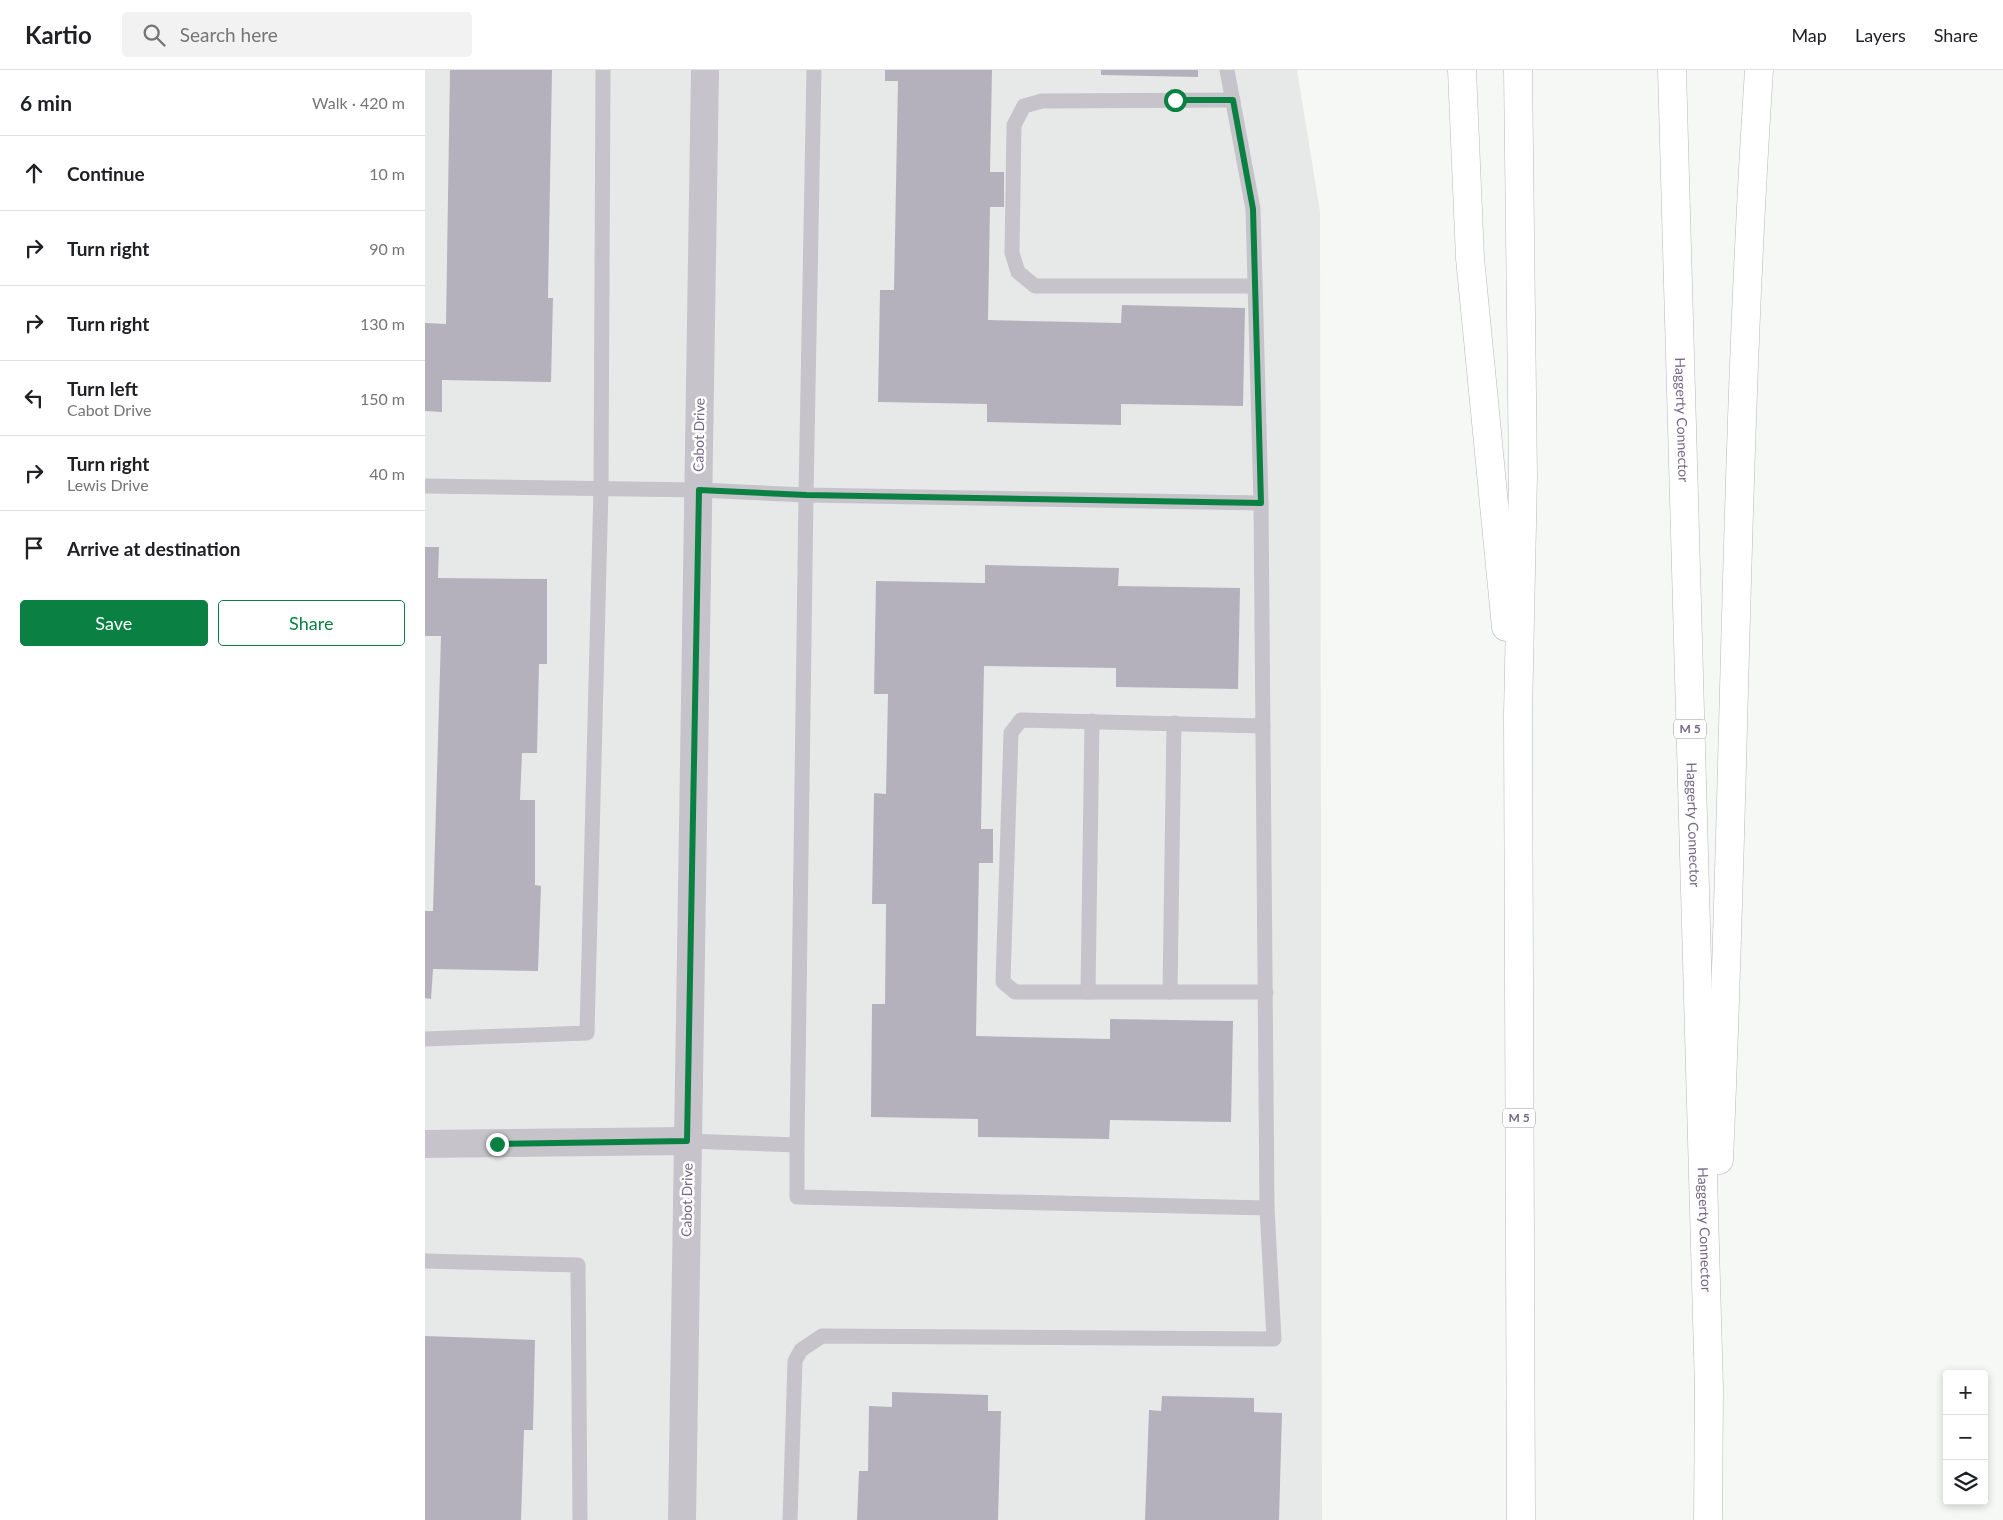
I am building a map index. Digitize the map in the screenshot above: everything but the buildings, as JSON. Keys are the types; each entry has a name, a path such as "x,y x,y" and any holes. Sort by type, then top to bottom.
{"highway":[{"path":"1462,70 1470,258 1501,590 1518,715"},
{"name":"M 5","path":"1518,70 1523,476 1518,715 1521,1520"},
{"name":"Haggerty Connector","path":"1671,70 1709,1389 1708,1520"},
{"path":"1709,1389 1727,978 1736,559 1753,160 1759,70"}],"street":[{"name":"Cabot Drive","path":"683,1520 687,1141 705,70"},
{"path":"425,1144 687,1141"}],"lane":[{"path":"425,1039 587,1033 601,488 603,70"},
{"path":"814,70 806,495 797,1197 1267,1208"},
{"path":"790,1520 795,1361 801,1350 822,1336 1274,1339 1267,1208 1261,503 1253,209 1227,70"},
{"path":"1233,100 1042,100 1024,106 1014,125 1012,253 1019,272 1035,286 1255,286"},
{"path":"425,486 601,488 806,495 1261,503"},
{"path":"1263,726 1021,720 1011,733 1003,982 1015,992 1265,992"},
{"path":"1088,992 1092,722"},
{"path":"1170,992 1174,723"},
{"path":"687,1141 797,1145"},
{"path":"425,1261 578,1265 580,1520"}],"shaded area":[{"path":"425,70 1297,70 1320,212 1322,1520 425,1520"}],"route":[{"path":"497,1144 687,1141 699,490 806,495 1261,503 1253,209 1233,100 1175,100"}]}
